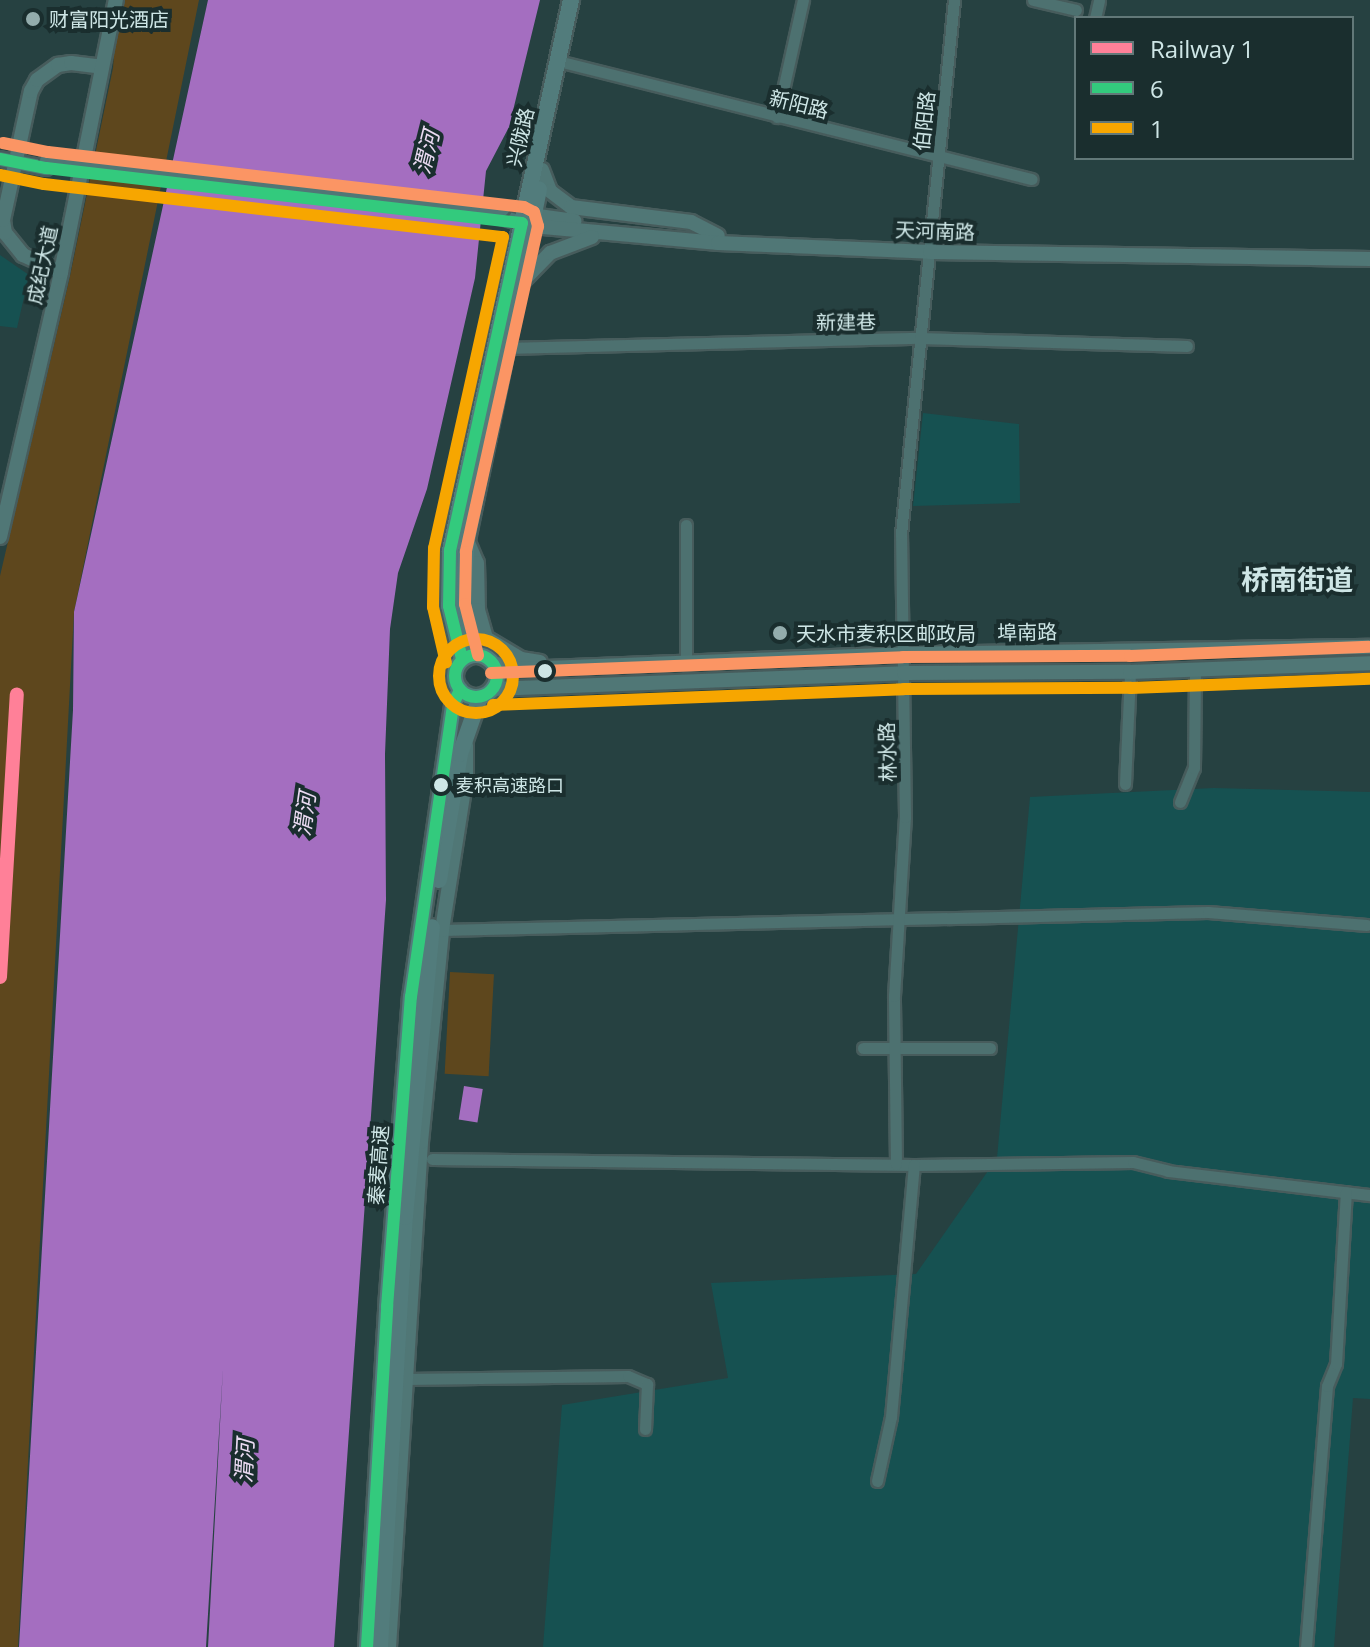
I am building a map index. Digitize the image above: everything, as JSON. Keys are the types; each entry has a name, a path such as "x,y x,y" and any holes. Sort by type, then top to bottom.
{"highway":[{"name":"兴陇路","path":"467,657 462,607 467,540 521,283 528,219 542,170 571,0"},
{"name":"兴陇路","path":"467,657 449,606 450,550 562,62 582,0"},
{"path":"484,656 493,663 497,676 486,693 460,690 454,678 467,657 484,656"},
{"name":"秦麦高速","path":"380,1647 405,1217 438,842 453,704 460,690"},
{"name":"秦麦高速","path":"367,1647 411,997 438,842 466,729 486,693"}],"main road":[{"name":"成纪大道","path":"0,537 61,272 116,0"},
{"path":"61,272 23,255 5,233 3,220 8,160 37,80 58,65 71,63 102,67"},
{"name":"天河南路","path":"8,160 501,213 606,234 718,243 1370,259"},
{"path":"542,170 550,191 571,207 691,222 718,236"},
{"name":"天河南路","path":"528,219 646,231 930,248 1370,249"},
{"path":"521,283 537,263 559,247 606,234"},
{"path":"467,540 477,563 478,610 486,638 521,659 592,667"},
{"name":"埠南路","path":"493,663 534,669 903,654 1370,647"},
{"name":"埠南路","path":"486,693 537,687 904,673 1195,671 1370,663"},
{"path":"534,669 531,678 537,687"},
{"path":"389,1647 421,1142 442,930 466,777 466,729"}],"street":[{"path":"777,117 803,0"},
{"name":"伯阳路","path":"930,248 954,0"},
{"path":"1033,0 1076,10"},
{"name":"新阳路","path":"562,62 1032,179"},
{"name":"林水路","path":"896,1164 896,918 905,817 901,534 930,248"},
{"name":"新建巷","path":"505,348 920,338 1187,346"},
{"path":"686,525 686,665"},
{"path":"1180,802 1194,768 1195,671"},
{"path":"1125,784 1130,672"},
{"path":"442,930 1208,912 1366,925"},
{"path":"863,1048 990,1048"},
{"path":"432,1159 914,1165 1133,1162 1168,1171 1370,1195"},
{"path":"877,1481 891,1417 914,1165"},
{"path":"1306,1647 1327,1386 1336,1364 1346,1192"},
{"path":"406,1379 628,1376 647,1384 645,1429"}],"shaded area":[{"path":"118,0 199,0 74,612 18,1647 0,1647 0,576 70,276 113,68"},
{"path":"0,255 29,275 17,328 0,326"},
{"path":"923,413 1019,424 1020,503 913,506"},
{"path":"1214,788 1370,792 1370,1399 1353,1398 1334,1647 543,1647 562,1405 728,1378 711,1283 916,1274 997,1158 1030,797"},
{"path":"450,972 494,974 489,1076 445,1074"}],"water":[{"name":"渭河","path":"208,0 540,0 509,127 486,171 475,278 427,489 398,573 390,629 385,754 386,900 334,1647 208,1647 223,1368 206,1647 19,1647 73,710 74,612"},
{"path":"464,1086 483,1089 477,1123 459,1120"}],"rail line":[{"name":"1","path":"0,977 17,695"}],"transit line":[{"path":"3,143 48,152 524,207 534,212 538,226 466,552 465,604 478,655"},
{"name":"6","path":"0,159 46,168 522,223 450,550 449,606 462,659"},
{"name":"1","path":"0,175 44,184 503,237 434,548 433,607 446,663"},
{"name":"1","path":"469,639 483,639 497,645 507,655 513,676 511,690 497,707 483,713 469,713 455,707 445,697 439,683 439,669 445,655 455,645 469,639"},
{"path":"491,673 903,657 1130,656 1369,647"},
{"name":"6","path":"476,655 491,661 497,676 491,691 476,697 461,691 455,676 461,661 476,655"},
{"name":"1","path":"493,705 904,689 1131,688 1370,679"},
{"name":"6","path":"367,1647 387,1307 411,997 453,704 460,690"}],"place":[{"name":"财富阳光酒店","path":"33,19"},
{"name":"天水市麦积区邮政局","path":"780,633"},
{"name":"麦积高速路口","path":"441,785"}],"district":[{"name":"桥南街道","path":"1297,579"}]}
